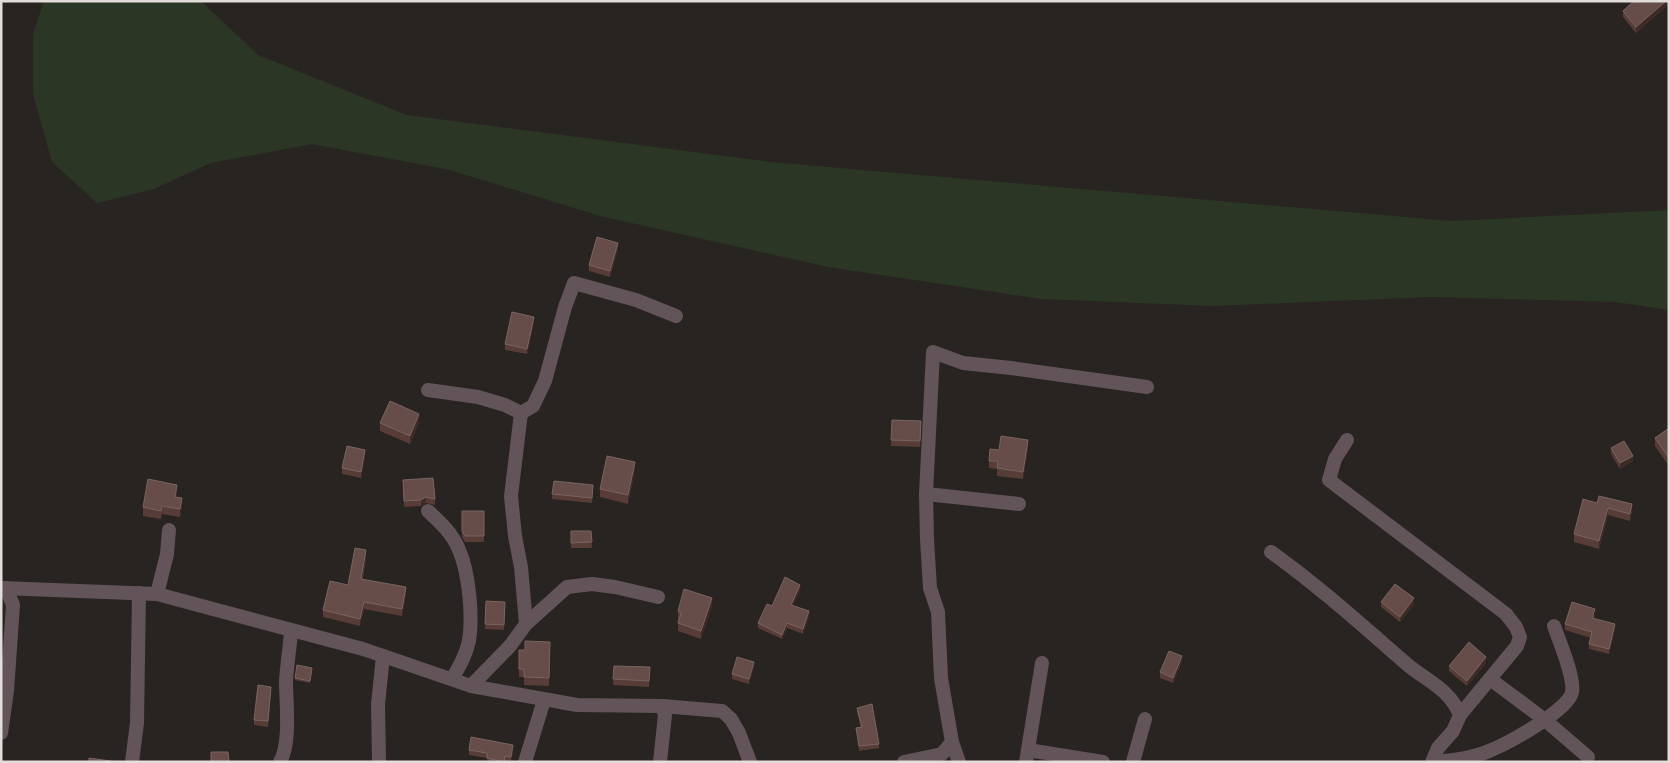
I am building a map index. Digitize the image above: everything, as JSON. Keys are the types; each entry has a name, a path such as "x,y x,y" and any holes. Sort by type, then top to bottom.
{"street":[{"path":"526,624 521,568 515,536 511,496 521,414 533,406 545,381 565,307 574,283 636,300 676,316"},
{"path":"958,760 952,742 941,678 938,612 930,588 926,494 933,352 963,363 1147,387"},
{"path":"428,390 478,397 505,405 521,414"},
{"path":"1347,440 1335,459 1329,480 1506,614 1516,627 1520,637 1517,646 1460,715 1453,730 1438,748 1432,762"},
{"path":"926,494 1018,504"},
{"path":"428,511 444,525 459,550 467,581 471,620 469,642 452,679"},
{"path":"157,594 167,554 168,530"},
{"path":"1271,552 1310,580 1411,667 1439,687 1455,703 1460,715"},
{"path":"471,686 510,646 526,624 567,587 592,584 615,587 658,598"},
{"path":"1,733 7,691 13,606 4,588 139,593 157,594 383,656 471,686 577,705 662,706 722,711 731,719 739,733 750,762"},
{"path":"132,762 137,723 139,593"},
{"path":"1437,762 1489,752 1531,729 1564,706 1572,692 1570,673 1554,626"},
{"path":"280,762 283,756 286,736 286,679 291,631"},
{"path":"379,762 378,704 383,656"},
{"path":"1042,663 1027,756 1103,762"},
{"path":"1490,679 1545,720 1588,757"},
{"path":"525,762 544,700"},
{"path":"660,762 665,715 662,706"},
{"path":"1133,762 1144,719"},
{"path":"942,754 952,742"},
{"path":"904,762 942,754 958,760"}],"green space":[{"path":"44,1 201,1 258,55 407,115 771,162 1452,221 1669,210 1669,310 1615,302 1431,297 1213,306 1041,299 828,267 600,216 450,170 312,144 211,163 154,189 97,203 52,162 33,94 33,34"}],"building":[{"path":"1634,1 1666,1 1636,27 1623,11"},
{"path":"597,237 618,243 610,271 589,265"},
{"path":"512,312 534,317 527,349 505,344"},
{"path":"390,401 419,414 410,436 380,423"},
{"path":"892,420 921,421 920,441 891,440"},
{"path":"1669,428 1669,458 1655,438"},
{"path":"1001,436 1028,440 1023,472 997,468 998,461 989,461 990,449 999,450"},
{"path":"1624,441 1633,456 1620,463 1611,448"},
{"path":"347,446 365,450 361,472 342,468"},
{"path":"607,456 635,462 628,495 600,489"},
{"path":"433,478 435,499 426,497 421,500 404,501 403,480"},
{"path":"148,479 177,485 175,497 182,498 180,509 162,506 161,511 143,507"},
{"path":"554,481 593,485 592,498 552,494"},
{"path":"1599,496 1632,504 1630,514 1608,508 1599,541 1574,534 1583,499 1597,503"},
{"path":"462,511 484,511 484,536 465,536 462,531"},
{"path":"571,531 591,531 592,542 571,543"},
{"path":"355,548 366,550 361,579 406,587 402,609 364,602 360,619 323,610 330,581 348,585"},
{"path":"785,577 800,585 791,605 809,611 803,629 787,623 782,635 758,623 767,604 772,606"},
{"path":"1395,584 1414,598 1400,617 1381,602"},
{"path":"684,589 712,598 701,631 678,623 681,613 678,611"},
{"path":"486,601 505,602 504,625 485,624"},
{"path":"1572,602 1595,609 1592,618 1615,624 1609,649 1589,644 1592,632 1565,624"},
{"path":"525,641 550,642 549,678 524,677 524,669 519,669 519,650 525,650"},
{"path":"1469,642 1486,657 1467,681 1449,666"},
{"path":"1169,651 1182,656 1173,678 1160,672"},
{"path":"737,657 754,662 749,679 732,674"},
{"path":"297,665 312,668 310,681 295,678"},
{"path":"614,666 650,667 649,681 613,679"},
{"path":"258,685 271,687 268,721 254,720"},
{"path":"872,704 879,744 859,746 856,728 862,727 857,708"},
{"path":"471,737 513,745 511,757 505,756 504,762 487,758 487,753 469,750"},
{"path":"211,752 228,752 229,762 211,762"},
{"path":"89,758 118,762 89,762"}]}
